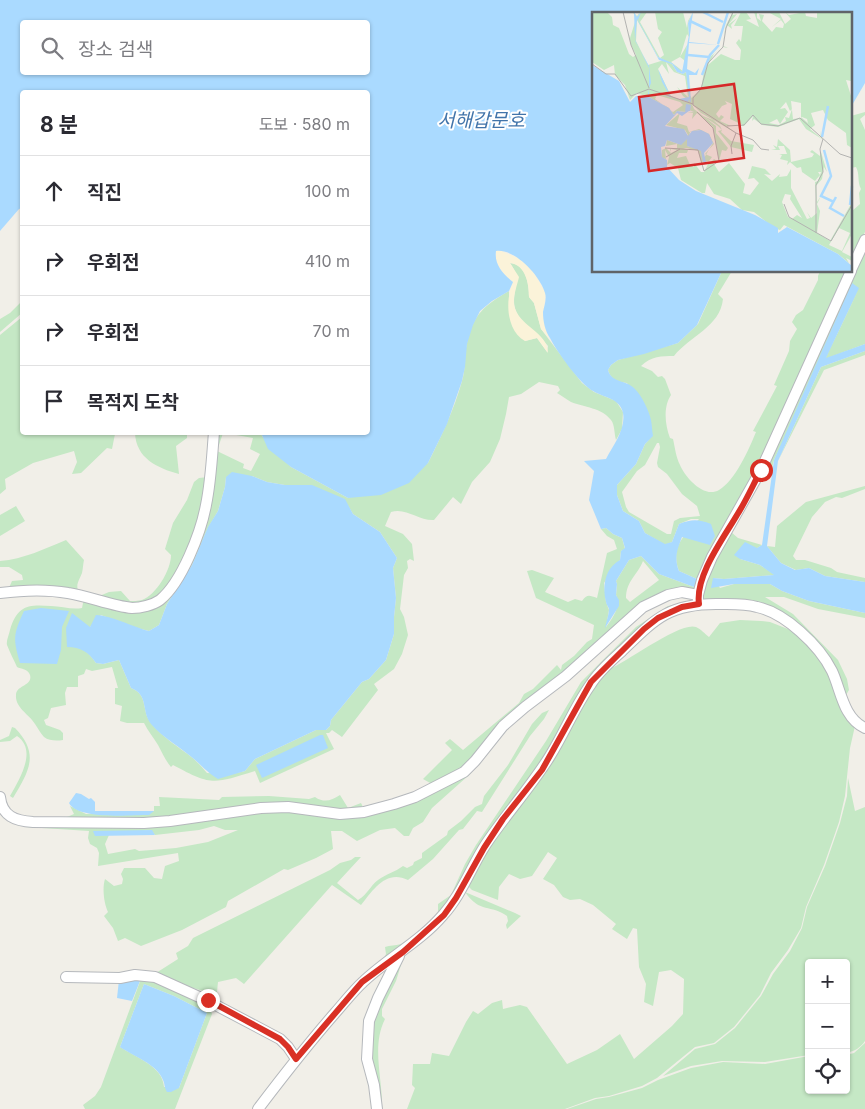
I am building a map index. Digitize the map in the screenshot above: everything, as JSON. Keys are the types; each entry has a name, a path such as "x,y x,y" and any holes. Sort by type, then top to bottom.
{"street":[{"path":"852,269 865,240"},
{"path":"698,600 702,580 715,551 761,470 851,272"},
{"path":"0,593 22,590 50,590 132,608 148,606 159,601 167,594 182,570 200,530 207,504 214,435"},
{"path":"0,797 4,812 18,821 62,823 152,822 260,808 288,807 340,814 364,812 394,804 415,797 464,772 503,726 566,676 643,607 668,595 682,592 698,600 768,609 786,621 809,641 826,661 848,711 858,725 865,728"},
{"path":"258,1109 296,1059 362,982 403,952 444,915 498,826 542,770 591,682 638,635 658,618 698,600"},
{"path":"377,1109 374,1085 367,1059 369,1021 396,960 403,952"},
{"path":"66,977 115,978 142,974 155,977 208,1000 280,1039 296,1059"}],"green space":[{"path":"865,112 865,115 860,119 865,130 865,232 852,259 852,211 860,204 859,193 861,189 856,167 852,168 852,116"},
{"path":"865,245 865,344 825,359 859,289 774,460 771,472 762,476 731,532 738,538 762,545 740,559 760,565 775,575 724,579 713,578 720,588 734,584 770,584 782,591 809,601 865,613 865,618 818,609 784,597 765,597 793,614 838,660 847,679 849,690 846,695 854,717 834,671 778,613 703,602 703,585"},
{"path":"510,263 520,267 526,276 529,297 534,303 541,329 582,383 594,392 616,401 623,412 622,429 616,440 613,424 607,416 598,410 571,402 557,393 560,390 558,386 539,382 521,394 509,397 500,439 490,462 472,482 461,504 453,497 434,520 428,520 402,511 391,512 385,526 403,534 412,544 414,561 410,559 407,561 408,568 404,575 400,609 408,635 402,654 394,669 374,684 378,690 342,737 332,730 326,733 334,749 260,783 255,771 213,781 196,777 173,765 171,767 144,723 120,721 122,706 115,704 115,688 118,688 112,667 92,671 86,669 84,674 78,676 78,687 67,687 65,693 66,705 51,708 48,718 44,720 46,725 63,733 63,740 48,739 41,734 16,700 19,689 27,684 30,679 28,672 17,667 7,645 13,622 20,611 29,606 82,608 84,598 155,606 202,531 216,435 222,435 217,451 244,464 243,468 251,471 260,454 250,449 253,438 236,435 262,435 291,467 348,498 428,463 459,392 470,333 481,311 509,291 509,306 525,341 537,338 547,352 548,346 522,321 516,311 514,299 516,276","holes":["252,476 267,482 344,499 353,514 380,532 397,558 393,568 396,598 394,634 386,660 369,679 362,682 331,720 330,726 326,730 316,730 255,759 245,771 232,774 207,773 194,759 166,738 151,723 146,713 143,699 137,691 131,688 119,660 103,664 96,663 84,650 67,646 101,615 129,626 149,631 159,625 167,604 192,565 208,528 218,511 226,477"]},
{"path":"722,272 731,272 718,294 723,299 721,309 710,324 674,356 653,358 641,366 652,371 658,377 662,376 665,379 671,395 666,410 667,427 670,438 673,439 682,470 701,489 713,492 725,486 731,480 745,455 756,432 753,431 777,386 774,385 789,351 790,341 797,329 792,322 796,315 803,310 818,280 820,272 847,272 758,470 694,591 664,594 565,675 463,770 432,784 423,779 452,750 445,743 450,739 463,750 519,703 524,694 533,689 557,665 561,670 562,665 592,639 594,625 536,598 527,571 532,570 554,578 545,592 568,602 575,599 582,601 588,596 597,598 607,553 617,549 614,540 601,529 606,528 622,538 625,549 621,551 620,560 604,583 609,610 606,627 618,603 616,581 629,560 641,556 659,574 694,587 697,579 679,571 676,555 680,542 699,519 691,519 679,524 672,542 665,545 645,533 639,521 623,511 617,495 617,485 636,464 645,444 652,436 652,429 627,383 615,380 608,370 618,360 678,343 698,324","holes":["657,443 659,443 658,467 667,474 682,494 697,506 700,516 680,518 674,521 671,534 667,534 629,512 622,492 637,471 645,465","643,561 659,580 630,602 626,598 628,587"]},
{"path":"20,303 20,315 0,332 0,319 10,313"},
{"path":"20,319 20,435 115,435 112,449 107,448 81,473 72,474 77,462 74,451 33,463 5,479 6,489 0,494 0,335"},
{"path":"865,351 865,355 824,370 778,461 821,367"},
{"path":"135,435 187,435 187,438 176,446 179,474 163,469 149,461 136,442"},
{"path":"208,477 198,530 172,582 156,598 139,604 97,597 109,592 121,591 130,601 136,601 147,597 157,588 166,575 170,561 171,555 165,549 173,523 187,500 194,482 199,478"},
{"path":"865,486 865,489 825,502 812,517 793,556 796,560 805,560 831,568 837,572 865,578 865,582 825,576 809,568 796,570 781,563 767,546 775,547 777,526 806,502"},
{"path":"16,506 25,521 0,536 0,515"},
{"path":"66,540 84,560 82,573 77,585 79,593 8,590 12,581 23,580 22,575 9,567 0,567 0,561 26,556"},
{"path":"695,600 694,602 681,604 604,665 555,744 442,913 401,950 299,1052 296,1052 357,981 384,958 386,954 385,947 399,945 406,941 438,914 438,904 451,895 476,845 546,741 581,682 636,627 668,606"},
{"path":"731,605 764,610 796,630 813,647 826,665 844,707 855,726 850,748 845,796 839,822 824,865 806,907 801,928 771,973 760,995 734,1027 714,1043 695,1047 657,1078 642,1086 609,1096 595,1098 565,1109 407,1109 415,1088 412,1085 413,1064 430,1064 432,1053 449,1056 473,1011 478,1014 492,1003 502,1000 503,1009 520,1005 527,1007 567,1064 597,1050 620,1034 634,1059 683,1014 684,979 671,970 659,972 653,1006 644,1002 646,984 639,967 637,929 633,928 627,939 612,929 616,924 593,905 580,899 570,900 563,897 554,885 543,879 557,858 548,852 532,876 520,879 509,874 499,887 498,900 472,890 466,884 492,838 548,764 590,690 612,662 640,635 654,624 669,615 688,607","holes":["703,607 740,608 762,612 783,623 793,631 770,622 740,620 720,623 709,637 698,628 689,627 667,636 609,669 633,643 663,619 686,609"]},
{"path":"549,710 530,736 482,812 477,811 463,829 459,830 433,859 408,880 400,877 387,879 375,888 361,905 332,885 244,984 236,978 218,982 217,992 210,1000 207,998 207,992 186,986 156,973 178,959 176,953 188,946 193,938 330,870 340,863 355,857 361,857 337,883 358,900 381,878 403,866 407,868 413,865 414,862 422,858 422,853 447,835 448,831 475,807 482,804 484,796 508,765 532,724 542,713"},
{"path":"12,727 23,737 30,754 24,779 13,798 10,796 22,774 25,765 26,749 23,742 17,736 10,741 0,742 0,740 9,736"},
{"path":"507,728 469,775 432,808 423,822 413,828 409,836 404,836 395,828 380,830 357,841 342,831 331,831 333,849 288,870 284,869 228,901 226,907 182,930 141,946 125,938 118,941 113,928 104,916 108,912 104,896 105,879 114,886 122,884 121,874 124,868 145,868 154,878 162,879 165,866 179,861 178,853 98,866 99,853 97,848 90,844 88,838 89,831 26,827 16,823 41,825 268,810 340,815 451,782","holes":["214,826 225,830 238,830 208,842 176,848 139,851 135,849 108,854 105,844 109,835 95,836 151,830 155,835 199,830"]},
{"path":"848,778 855,811 865,807 865,1041 857,1049 850,1052 850,959 805,959 805,1056 765,1062 722,1061 691,1066 663,1076 695,1049 715,1044 735,1028 761,996 773,974 790,951 802,928 807,907 825,866 840,823 847,796"},
{"path":"340,795 348,808 361,803 364,809 348,811 317,808 167,819 32,820 35,818 67,817 74,814 70,806 86,814 154,811 154,806 160,806 159,797 219,800 222,797 269,796 309,799 315,797 324,801 331,800"},
{"path":"465,892 521,916 507,929 507,916 496,910 481,906 470,899"},
{"path":"405,952 396,981 382,1009 382,1016 385,1019 381,1030 378,1052 382,1109 371,1070 369,1043 380,1003"},
{"path":"142,976 208,1003 207,1006 212,1014 175,1109 85,1109 83,1105 95,1096 101,1087","holes":["144,984 174,996 207,1013 179,1088 164,1087 159,1073 154,1068 120,1047"]},
{"path":"865,1043 865,1109 567,1109 596,1099 642,1088 691,1068 723,1062 765,1064 805,1057 805,1094 850,1094 850,1054 854,1053"}],"sand":[{"path":"499,250 518,258 532,269 546,294 543,314 549,338 541,329 534,303 529,297 526,276 520,267 510,263 519,277 514,305 521,318 543,340 547,346 548,353 537,338 525,341 514,330 508,306 510,289 513,282 503,272 496,260 496,251"}],"water":[{"name":"서해갑문호","path":"0,0 865,0 865,83 852,105 852,12 592,12 592,272 722,272 697,325 678,343 618,360 608,370 616,380 631,386 640,396 650,416 653,436 645,444 636,464 617,485 617,495 623,511 639,521 645,533 665,544 672,542 679,524 691,520 699,520 711,524 715,536 710,545 682,537 677,554 677,566 679,571 697,579 694,587 659,574 641,556 629,560 616,581 616,595 619,600 619,606 605,628 609,609 606,604 604,590 606,578 611,568 620,560 621,551 625,548 622,538 606,528 601,529 589,500 594,471 584,461 606,459 621,431 623,413 619,404 615,401 588,387 563,359 548,335 543,319 546,298 543,286 526,265 511,254 496,251 496,260 500,268 513,282 509,291 480,311 467,344 462,381 447,424 428,463 409,483 381,495 348,498 291,467 268,449 262,435 370,435 370,90 20,90 19,209 0,231"},
{"path":"852,283 859,288 826,358 865,344 865,351 821,367 778,461 767,546 781,563 795,570 809,568 825,576 865,582 865,613 809,601 782,591 770,584 734,584 711,588 713,578 724,579 774,575 760,565 740,559 734,555 745,542 757,548 762,545 774,460"},
{"path":"232,472 285,485 312,485 345,499 353,514 380,532 397,558 393,568 396,598 394,634 386,660 369,679 362,682 331,720 330,726 326,730 316,730 255,759 245,771 218,779 151,724 146,714 143,699 137,691 131,688 119,660 103,664 96,663 84,651 67,647 66,628 72,613 90,627 96,615 108,617 149,631 159,625 167,604 192,565 208,527 218,511 226,477"},
{"path":"41,608 69,611 62,627 61,650 57,664 20,663 15,642 16,631 24,611"},
{"path":"323,735 328,748 262,778 256,765"},
{"path":"76,793 89,799 91,798 95,802 95,811 154,811 149,815 130,816 83,812 74,808 69,803"},
{"path":"152,830 155,835 95,836 93,831"},
{"path":"142,976 132,1001 117,998 119,980"},
{"path":"144,984 174,996 207,1013 179,1088 171,1092 167,1092 165,1089 163,1080 156,1069 120,1047"}],"route":[{"path":"208,1000 280,1039 296,1059 362,982 403,952 444,915 503,819 542,770 591,682 644,629 658,618 682,607 699,604 698,595 702,580 712,557 761,470"}]}
